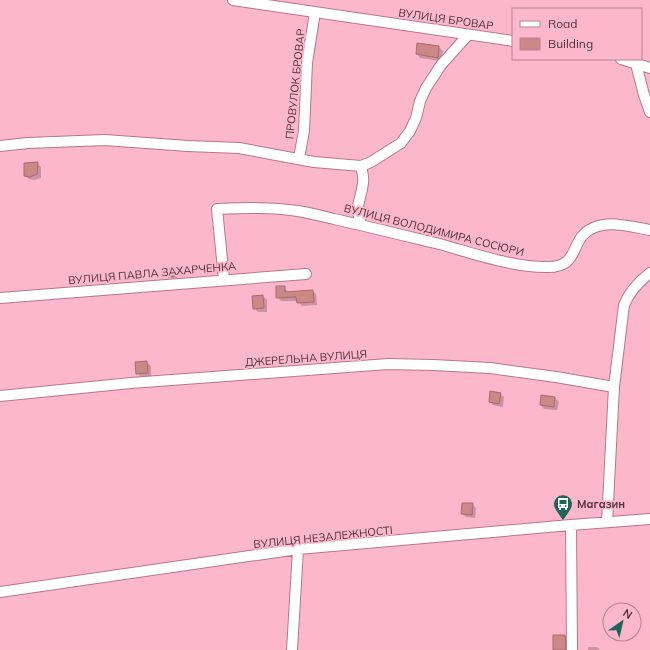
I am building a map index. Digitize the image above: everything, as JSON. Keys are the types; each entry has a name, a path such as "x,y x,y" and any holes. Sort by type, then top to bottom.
{"street":[{"name":"ВУЛИЦЯ БРОВАР","path":"233,0 512,41"},
{"name":"ПРОВУЛОК БРОВАР","path":"298,158 304,131 307,63 316,12"},
{"path":"0,146 28,142 104,140 239,148 314,162 361,166 371,162 401,143 410,131 426,88 441,65 468,35"},
{"path":"624,60 650,68"},
{"path":"636,64 650,112"},
{"path":"361,166 364,181 358,201 357,214 361,224"},
{"name":"ВУЛИЦЯ ВОЛОДИМИРА СОСЮРИ","path":"224,279 217,209 274,208 299,211 361,224 508,262 544,267 556,267 568,261 584,234 593,228 603,225 617,225 650,230"},
{"path":"607,522 614,387 624,305 629,293 636,284 650,273"},
{"name":"ВУЛИЦЯ ПАВЛА ЗАХАРЧЕНКА","path":"0,298 224,279 306,274"},
{"name":"ДЖЕРЕЛЬНА ВУЛИЦЯ","path":"0,396 131,383 388,364 490,368 614,387"},
{"name":"ВУЛИЦЯ НЕЗАЛЕЖНОСТІ","path":"0,592 298,549 650,519"},
{"path":"570,525 572,650"},
{"path":"292,650 298,549"}],"building":[{"path":"417,43 439,46 438,58 416,54"},
{"path":"38,162 37,174 30,177 24,176 24,163"},
{"path":"175,268 176,276 168,277 167,269"},
{"path":"276,286 285,286 285,292 313,290 314,302 297,303 296,297 276,298"},
{"path":"263,295 264,308 253,309 252,296"},
{"path":"147,361 148,373 136,374 135,362"},
{"path":"490,391 501,393 499,404 489,402"},
{"path":"541,395 555,397 554,407 540,405"},
{"path":"462,503 473,503 472,515 461,514"},
{"path":"553,635 565,635 566,650 553,650"}],"place":[{"name":"Магазин","path":"563,521"}]}
